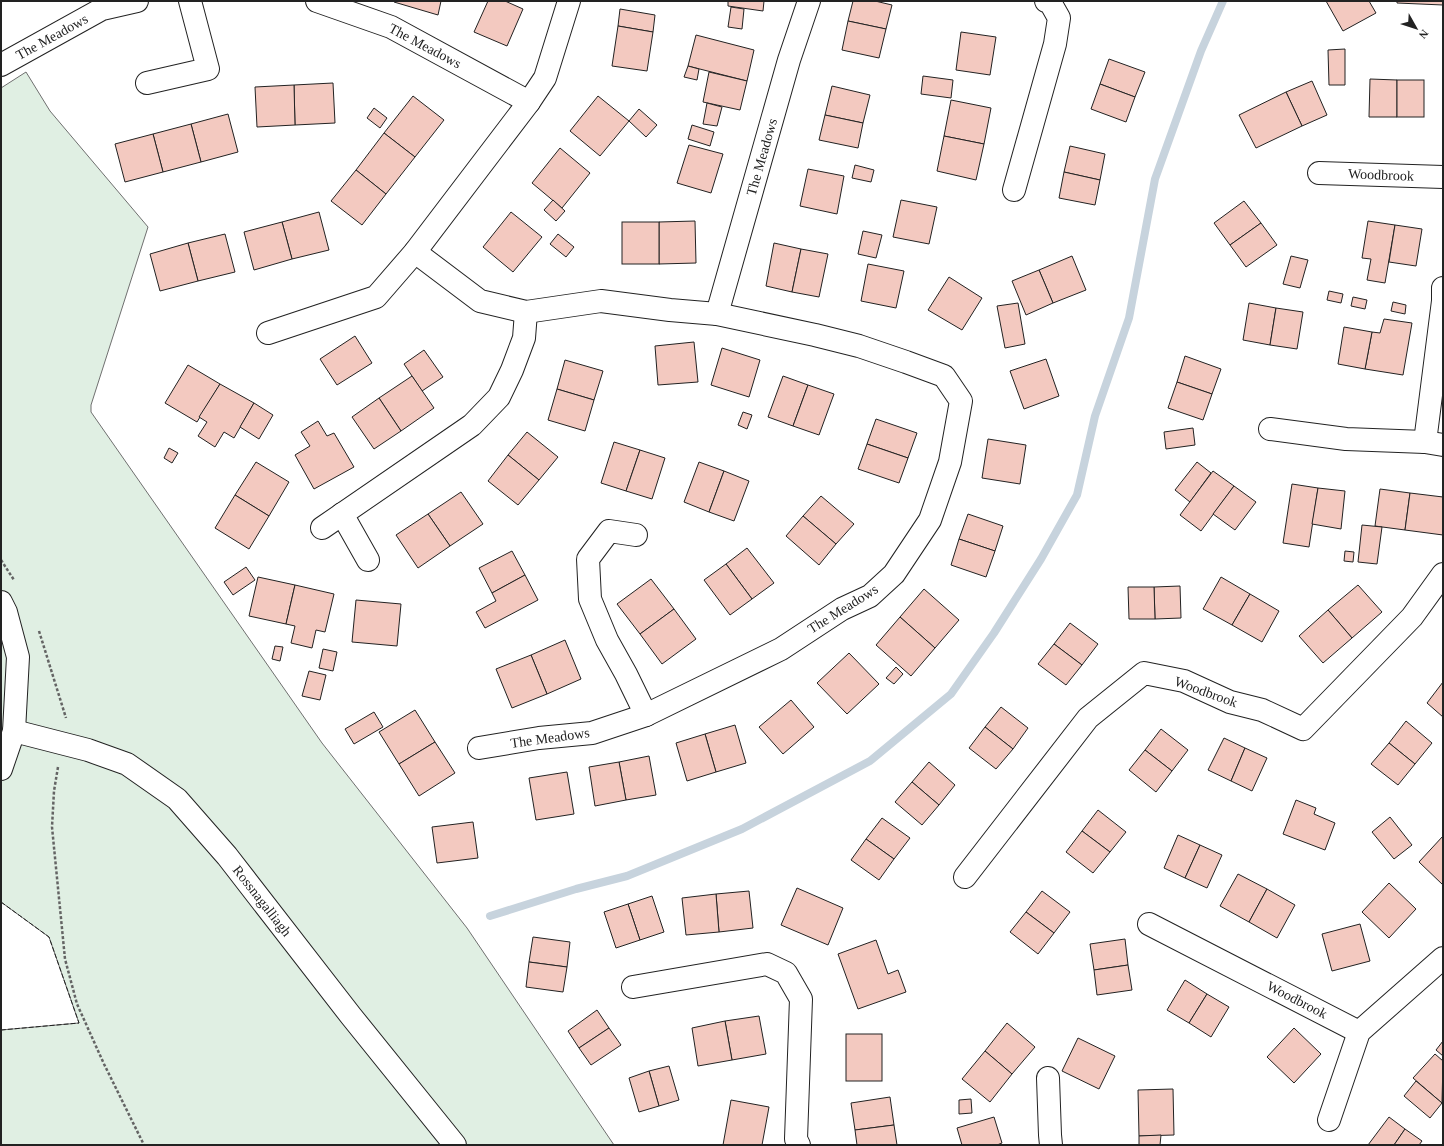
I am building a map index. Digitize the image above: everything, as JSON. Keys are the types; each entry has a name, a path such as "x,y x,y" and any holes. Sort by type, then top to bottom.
{"street":[{"name":"The Meadows","path":"1,66 101,5 137,1"},
{"path":"147,84 208,69 190,1"},
{"name":"The Meadows","path":"319,1 391,27 529,102"},
{"path":"268,333 376,297 415,252 529,102 545,78 569,1"},
{"name":"The Meadows","path":"717,314 789,60 809,1"},
{"path":"1014,190 1055,44 1059,18 1050,2 1046,1"},
{"name":"Woodbrook","path":"1319,173 1443,177"},
{"name":"The Meadows","path":"415,252 480,301 526,312 601,301 670,310 717,314 859,346 906,362 944,376 961,401 950,462 930,520 894,574 870,596 842,609 780,649 646,716 592,733 539,738 479,748"},
{"path":"1270,430 1346,439 1434,444 1443,288"},
{"path":"322,528 472,425 499,397 512,370 524,338 526,312"},
{"path":"342,514 368,560"},
{"path":"636,535 609,531 588,559 590,599 607,640 626,674 646,716"},
{"name":"Woodbrook","path":"965,877 1088,718 1144,673 1184,681 1230,702 1262,710 1303,729 1412,617 1443,574"},
{"path":"1,602 6,612 18,657 14,731 1,769"},
{"name":"Rossnagalliagh","path":"14,731 88,750 127,764 177,799 227,856 356,1022 455,1145"},
{"name":"Woodbrook","path":"1149,924 1359,1032"},
{"path":"1329,1120 1359,1032 1443,958"},
{"path":"633,988 768,964 786,973 801,999 796,1138 799,1145"},
{"path":"1048,1078 1050,1135 1052,1145"}],"path":[{"path":"1,560 15,581"},
{"path":"38,629 68,723 54,791 52,827 64,959 77,1004 104,1064 144,1145"}],"green space":[{"path":"26,72 50,111 148,227 91,405 91,412 322,743 467,928 614,1145 1,1145 1,1030 79,1023 49,937 1,902 1,88"}],"building":[{"path":"394,1 441,1 438,15"},
{"path":"488,1 505,1 523,9 507,46 474,32"},
{"path":"728,1 764,1 763,11 728,6"},
{"path":"853,1 875,1 892,5 886,29 848,21"},
{"path":"1326,1 1369,1 1376,13 1343,31"},
{"path":"1397,1 1443,1 1443,5 1397,3"},
{"path":"731,7 744,9 742,29 728,27"},
{"path":"620,9 655,15 653,32 618,26"},
{"path":"848,21 886,29 879,58 842,50"},
{"path":"618,26 653,32 647,71 612,66"},
{"path":"961,32 996,37 990,75 956,70"},
{"path":"696,35 754,50 747,81 688,66"},
{"path":"1345,49 1345,85 1329,85 1328,50"},
{"path":"1109,59 1145,72 1135,97 1100,84"},
{"path":"688,66 699,69 697,80 684,77"},
{"path":"709,72 747,81 740,110 703,102"},
{"path":"923,76 953,80 951,98 921,94"},
{"path":"1370,79 1397,80 1397,117 1369,117"},
{"path":"1397,80 1424,80 1424,117 1397,117"},
{"path":"1312,81 1327,115 1302,126 1286,92"},
{"path":"333,83 335,123 295,125 294,85"},
{"path":"1100,84 1135,97 1126,122 1091,109"},
{"path":"294,85 295,125 257,127 255,87"},
{"path":"832,86 870,95 863,123 825,115"},
{"path":"1286,92 1302,126 1256,148 1239,115"},
{"path":"413,96 444,120 415,157 384,133"},
{"path":"598,96 629,121 600,156 570,131"},
{"path":"951,100 991,108 984,144 944,136"},
{"path":"707,103 722,107 717,126 703,124"},
{"path":"374,108 387,118 380,128 367,118"},
{"path":"639,109 657,125 646,137 629,121"},
{"path":"228,114 238,152 201,162 191,124"},
{"path":"825,115 863,123 858,148 819,140"},
{"path":"191,124 201,162 163,172 153,134"},
{"path":"692,125 714,132 710,146 688,139"},
{"path":"384,133 415,157 386,194 356,170"},
{"path":"153,134 163,172 125,182 115,144"},
{"path":"944,136 984,144 976,180 937,171"},
{"path":"689,145 723,154 711,193 677,183"},
{"path":"1070,146 1105,154 1100,180 1064,172"},
{"path":"560,148 590,173 562,208 532,183"},
{"path":"855,165 874,170 871,182 852,178"},
{"path":"808,169 844,176 837,214 800,206"},
{"path":"356,170 386,194 362,225 331,201"},
{"path":"1064,172 1100,180 1095,205 1059,198"},
{"path":"553,200 565,211 556,221 544,210"},
{"path":"901,200 937,207 929,244 893,237"},
{"path":"1244,201 1261,223 1230,245 1214,223"},
{"path":"319,212 329,250 292,259 282,222"},
{"path":"511,212 542,237 513,272 483,247"},
{"path":"695,221 696,263 659,264 659,222"},
{"path":"1368,221 1395,225 1385,283 1367,280 1371,259 1362,258"},
{"path":"282,222 292,259 254,270 244,232"},
{"path":"622,222 659,222 659,264 622,264"},
{"path":"1261,223 1277,245 1246,267 1230,245"},
{"path":"1395,225 1422,229 1416,266 1389,262"},
{"path":"863,231 882,235 876,258 858,254"},
{"path":"225,234 235,272 198,281 188,243"},
{"path":"558,234 574,247 566,257 550,244"},
{"path":"188,243 198,281 160,291 150,254"},
{"path":"774,243 801,249 792,292 766,286"},
{"path":"801,249 828,254 819,297 792,292"},
{"path":"1072,256 1086,290 1053,303 1039,270"},
{"path":"1291,256 1308,260 1300,288 1283,284"},
{"path":"868,264 904,271 896,308 861,301"},
{"path":"1039,270 1053,303 1026,315 1012,281"},
{"path":"949,277 982,298 962,330 928,310"},
{"path":"1329,291 1343,294 1341,303 1327,300"},
{"path":"1353,297 1367,300 1365,309 1351,306"},
{"path":"1393,302 1406,305 1405,314 1391,311"},
{"path":"1018,303 1025,344 1005,348 997,306"},
{"path":"1249,303 1276,308 1270,345 1243,340"},
{"path":"1276,308 1303,312 1297,349 1270,345"},
{"path":"1384,319 1412,323 1403,375 1365,369 1372,332 1380,333"},
{"path":"1344,327 1372,332 1365,369 1338,364"},
{"path":"355,336 372,363 337,385 320,359"},
{"path":"694,342 698,382 658,385 655,346"},
{"path":"722,348 760,360 749,397 711,385"},
{"path":"424,350 443,377 422,391 404,364"},
{"path":"1185,356 1221,369 1212,394 1177,382"},
{"path":"1046,359 1059,396 1024,409 1010,371"},
{"path":"565,360 603,371 594,400 557,389"},
{"path":"188,365 220,384 197,422 165,403"},
{"path":"412,376 434,408 401,431 379,398"},
{"path":"783,376 808,385 793,426 768,417"},
{"path":"1177,382 1212,394 1203,420 1168,408"},
{"path":"220,384 254,403 234,438 224,432 215,447 198,436 207,422 199,417"},
{"path":"808,385 834,394 819,435 793,426"},
{"path":"557,389 594,400 585,431 548,420"},
{"path":"379,398 401,431 374,449 352,417"},
{"path":"254,403 273,415 259,439 240,427"},
{"path":"743,412 752,415 747,429 738,425"},
{"path":"876,419 917,433 908,458 867,444"},
{"path":"318,421 327,436 334,433 354,467 314,489 295,455 310,446 301,432"},
{"path":"1193,428 1195,445 1166,449 1164,432"},
{"path":"527,432 558,457 539,480 508,455"},
{"path":"988,439 1026,445 1020,484 982,478"},
{"path":"614,442 640,450 626,491 601,483"},
{"path":"867,444 908,458 899,483 858,469"},
{"path":"169,448 178,453 172,463 164,458"},
{"path":"640,450 665,458 652,499 626,491"},
{"path":"508,455 539,480 518,505 488,481"},
{"path":"256,462 289,482 269,516 235,495"},
{"path":"699,462 724,471 709,512 684,502"},
{"path":"1197,462 1211,473 1190,502 1175,490"},
{"path":"724,471 749,481 734,521 709,512"},
{"path":"1213,471 1234,486 1201,531 1180,515"},
{"path":"1292,484 1318,488 1309,547 1283,543"},
{"path":"1234,486 1256,502 1235,530 1213,514"},
{"path":"1318,488 1345,491 1341,529 1312,524"},
{"path":"1380,489 1410,493 1405,530 1375,526"},
{"path":"461,492 483,524 450,546 428,514"},
{"path":"1410,493 1443,497 1443,535 1405,530"},
{"path":"235,495 269,516 249,549 215,528"},
{"path":"821,496 854,524 836,544 803,516"},
{"path":"428,514 450,546 418,568 396,535"},
{"path":"968,514 1003,526 995,551 959,539"},
{"path":"803,516 836,544 819,565 786,536"},
{"path":"1362,525 1382,527 1377,564 1358,562"},
{"path":"959,539 995,551 986,577 951,565"},
{"path":"747,548 774,583 752,599 726,564"},
{"path":"512,551 525,575 492,593 479,568"},
{"path":"1345,551 1354,552 1353,562 1344,561"},
{"path":"726,564 752,599 730,615 704,580"},
{"path":"246,567 255,580 233,595 224,582"},
{"path":"525,575 538,600 485,628 476,612 496,601 492,593"},
{"path":"258,577 295,585 286,624 249,616"},
{"path":"1221,577 1250,594 1232,625 1203,609"},
{"path":"651,579 674,609 640,634 617,604"},
{"path":"295,585 334,594 325,632 316,630 312,648 291,643 295,626 286,624"},
{"path":"1358,585 1382,612 1352,638 1328,610"},
{"path":"1180,586 1181,618 1155,619 1154,587"},
{"path":"1128,587 1154,587 1155,619 1129,619"},
{"path":"924,589 959,620 935,648 900,617"},
{"path":"1250,594 1279,611 1262,642 1232,625"},
{"path":"356,600 401,604 397,646 352,642"},
{"path":"674,609 696,639 662,664 640,634"},
{"path":"1328,610 1352,638 1323,663 1299,636"},
{"path":"900,617 935,648 911,676 876,645"},
{"path":"1070,623 1098,644 1082,665 1054,644"},
{"path":"565,640 581,679 547,694 531,655"},
{"path":"1054,644 1082,665 1066,685 1038,664"},
{"path":"275,646 283,647 280,661 272,659"},
{"path":"323,649 337,652 333,671 319,668"},
{"path":"849,653 879,684 847,714 817,683"},
{"path":"531,655 547,694 512,708 496,669"},
{"path":"896,667 903,674 894,684 886,678"},
{"path":"309,671 326,675 320,700 302,696"},
{"path":"1443,682 1443,717 1427,703"},
{"path":"791,700 814,727 783,754 759,727"},
{"path":"1001,707 1028,728 1013,749 985,727"},
{"path":"415,710 435,742 399,764 379,732"},
{"path":"374,712 383,727 354,744 345,729"},
{"path":"1406,721 1432,743 1415,764 1389,743"},
{"path":"735,725 746,763 716,772 705,734"},
{"path":"985,727 1013,749 996,769 969,748"},
{"path":"1161,729 1188,750 1172,771 1145,750"},
{"path":"705,734 716,772 687,781 676,743"},
{"path":"1224,738 1245,748 1231,781 1208,770"},
{"path":"435,742 455,773 419,796 399,764"},
{"path":"1389,743 1415,764 1398,785 1371,764"},
{"path":"1245,748 1267,758 1252,791 1231,781"},
{"path":"1145,750 1172,771 1156,792 1129,770"},
{"path":"649,756 656,795 626,800 619,762"},
{"path":"619,762 626,800 595,806 589,767"},
{"path":"929,762 955,785 939,805 912,782"},
{"path":"567,772 574,814 536,820 529,778"},
{"path":"912,782 939,805 922,825 895,802"},
{"path":"1296,800 1316,808 1314,814 1335,823 1325,850 1283,834"},
{"path":"1098,810 1126,832 1110,852 1082,831"},
{"path":"1390,817 1412,845 1394,859 1372,832"},
{"path":"882,818 910,838 894,859 866,839"},
{"path":"473,822 478,858 437,863 432,827"},
{"path":"1082,831 1110,852 1093,873 1066,852"},
{"path":"1178,835 1200,845 1185,878 1164,868"},
{"path":"1443,836 1443,885 1419,862"},
{"path":"866,839 894,859 879,880 851,860"},
{"path":"1200,845 1222,855 1207,888 1185,878"},
{"path":"1238,874 1267,889 1249,922 1220,906"},
{"path":"1389,883 1416,909 1389,938 1362,912"},
{"path":"797,888 843,908 828,945 781,925"},
{"path":"1267,889 1295,905 1277,938 1249,922"},
{"path":"749,891 753,928 719,932 716,894"},
{"path":"1042,891 1070,912 1054,933 1026,912"},
{"path":"716,894 719,932 686,935 682,898"},
{"path":"652,896 664,932 640,940 628,904"},
{"path":"628,904 640,940 616,948 604,912"},
{"path":"1026,912 1054,933 1038,954 1010,932"},
{"path":"1360,924 1370,961 1332,971 1322,934"},
{"path":"533,937 570,942 567,967 529,962"},
{"path":"1125,939 1128,965 1094,970 1090,944"},
{"path":"876,940 888,974 898,970 906,992 858,1009 838,954"},
{"path":"529,962 567,967 563,992 526,987"},
{"path":"1128,965 1132,990 1097,995 1094,970"},
{"path":"1185,980 1207,994 1189,1023 1167,1010"},
{"path":"1207,994 1229,1007 1211,1037 1189,1023"},
{"path":"597,1010 609,1028 579,1048 568,1031"},
{"path":"759,1016 766,1054 732,1060 725,1021"},
{"path":"725,1021 732,1060 698,1066 692,1028"},
{"path":"1007,1023 1035,1047 1012,1074 985,1051"},
{"path":"609,1028 621,1045 591,1065 579,1048"},
{"path":"1294,1028 1321,1054 1294,1083 1267,1057"},
{"path":"846,1034 882,1034 882,1081 846,1081"},
{"path":"1078,1038 1115,1056 1099,1089 1062,1071"},
{"path":"1443,1041 1443,1056 1436,1050"},
{"path":"985,1051 1012,1074 990,1102 962,1079"},
{"path":"1435,1054 1443,1061 1442,1103 1413,1078"},
{"path":"669,1066 679,1100 659,1106 649,1071"},
{"path":"649,1071 659,1106 639,1112 629,1078"},
{"path":"1416,1081 1442,1103 1430,1118 1404,1096"},
{"path":"1173,1089 1174,1135 1139,1136 1138,1090"},
{"path":"890,1097 894,1125 855,1130 851,1103"},
{"path":"971,1099 972,1113 959,1114 959,1100"},
{"path":"731,1100 769,1107 762,1145 723,1145"},
{"path":"994,1117 1002,1143 997,1145 962,1145 957,1128"},
{"path":"1389,1117 1405,1129 1394,1145 1368,1145"},
{"path":"894,1125 897,1145 857,1145 855,1130"},
{"path":"1405,1129 1422,1141 1419,1145 1394,1145"},
{"path":"1161,1135 1160,1145 1139,1145 1139,1136"}],"waterway":[{"path":"490,916 576,889 627,876 742,829 870,761 951,694 994,633 1041,559 1077,495 1095,416 1129,318 1155,179 1201,51 1223,1"}],"fence":[{"path":"1,902 49,937 79,1023 1,1030"}]}
